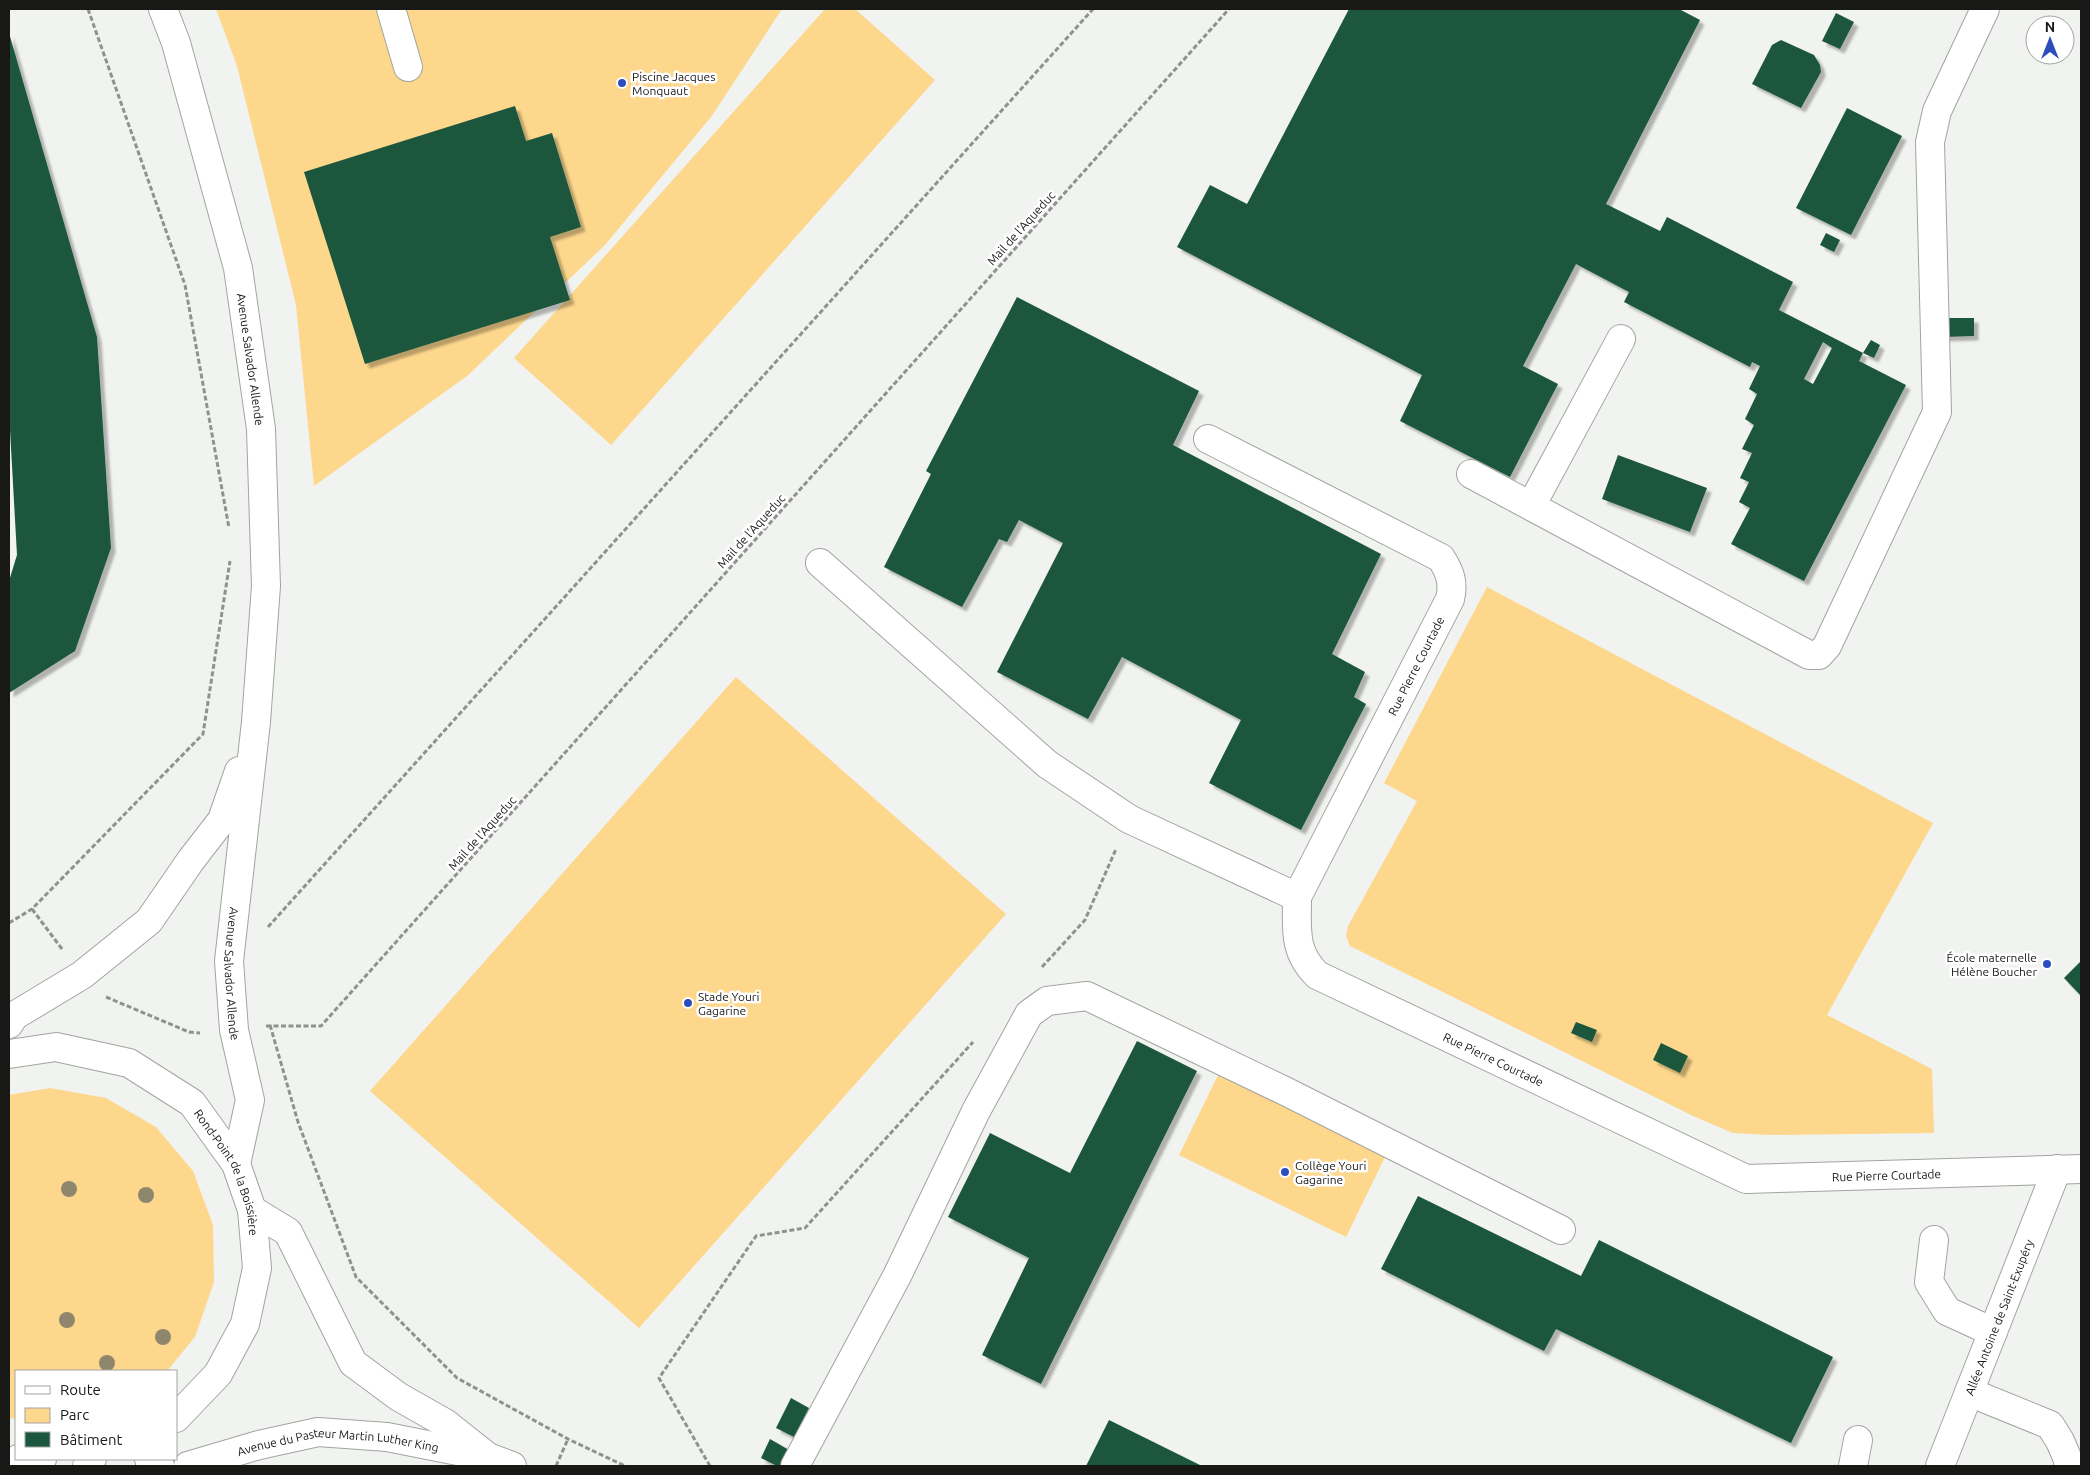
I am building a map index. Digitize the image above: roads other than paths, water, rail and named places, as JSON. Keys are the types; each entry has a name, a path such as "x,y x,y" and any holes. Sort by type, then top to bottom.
{"street":[{"name":"Avenue Salvador Allende","path":"163,9 176,43 238,268 260,429 266,586 256,722 229,961 234,1030 250,1100 236,1164"},
{"path":"391,9 408,67"},
{"path":"1471,474 1809,655 1819,655 1827,646 1937,412 1930,142 1937,111 1985,9"},
{"path":"1531,506 1621,338"},
{"name":"Rue Pierre Courtade","path":"1208,439 1441,558 1448,569 1453,586 1450,599 1297,897 1297,937 1304,962 1317,975 1746,1179 2069,1169"},
{"path":"820,563 1047,764 1129,819 1297,897"},
{"name":"Avenue Salvador Allende","path":"9,1024 14,1016 82,975 150,921 191,860 222,820 256,722"},
{"path":"795,1466 897,1276 976,1111 1029,1014 1047,1001 1087,996 1285,1091 1561,1230"},
{"name":"Rond-Point de la Boissière","path":"9,1054 56,1047 130,1063 192,1103 236,1164 252,1210 257,1268 245,1324 218,1374 178,1416"},
{"name":"Allée Antoine de Saint-Exupéry","path":"1940,1466 1993,1332 2069,1169"},
{"name":"Avenue du Pasteur Martin Luther King","path":"252,1210 288,1232 353,1363 399,1397 445,1423 500,1461"},
{"path":"1934,1240 1929,1282 1938,1297 1947,1311 1993,1332"},
{"path":"1970,1392 2050,1425 2060,1440 2069,1462 2068,1466"},
{"name":"Avenue du Pasteur Martin Luther King","path":"188,1466 259,1445 318,1432 388,1437 500,1461"},
{"path":"1853,1466 1858,1440"}],"place":[{"name":"Piscine Jacques Monquaut","path":"622,83"},
{"name":"École maternelle Hélène Boucher","path":"2047,964"},
{"name":"Stade Youri Gagarine","path":"688,1003"},
{"name":"Collège Youri Gagarine","path":"1285,1172"}]}
